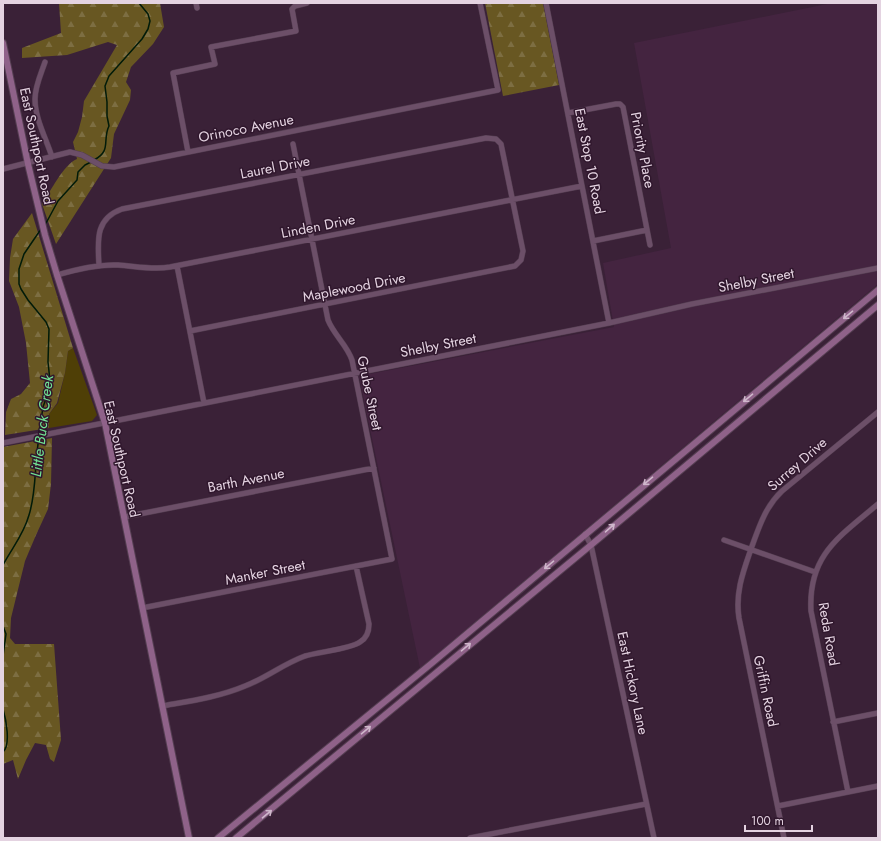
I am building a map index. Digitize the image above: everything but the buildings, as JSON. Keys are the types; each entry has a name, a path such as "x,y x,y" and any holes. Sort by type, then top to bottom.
{"main road":[{"name":"East Southport Road","path":"3,43 28,164 45,234 104,423 189,838"},
{"path":"218,838 878,290"},
{"path":"236,838 591,545 878,304"}],"street":[{"path":"188,152 173,73 215,64 211,47 296,31 292,9 295,6 307,3"},
{"name":"Orinoco Avenue","path":"3,169 28,164 69,152 82,155 106,167 114,167 498,90 480,3"},
{"name":"East Stop 10 Road","path":"546,3 609,323"},
{"path":"45,62 37,86 35,100 39,122 52,157"},
{"name":"Priority Place","path":"568,113 616,104 620,104 623,107 650,245"},
{"name":"Laurel Drive","path":"99,266 99,233 106,219 118,211 486,138 492,138 502,147 513,200"},
{"name":"Grube Street","path":"293,144 325,305 331,326 350,354 392,559"},
{"name":"Linden Drive","path":"57,275 78,269 99,266 116,265 155,269 177,266 582,186"},
{"name":"Maplewood Drive","path":"190,331 512,268 520,262 523,251 513,200"},
{"path":"593,241 647,230"},
{"path":"177,266 204,403"},
{"name":"Shelby Street","path":"3,442 354,374 609,323 692,304 878,268"},
{"name":"Surrey Drive","path":"751,550 762,518 776,497 878,412"},
{"name":"Barth Avenue","path":"124,517 374,468"},
{"name":"Reda Road","path":"848,792 811,612 811,593 815,572 821,559 834,542 878,504"},
{"name":"East Hickory Lane","path":"585,534 591,545 654,838"},
{"path":"724,540 815,572"},
{"name":"Griffin Road","path":"751,550 739,585 738,614 784,838"},
{"name":"Manker Street","path":"142,608 392,559"},
{"path":"162,706 236,690 254,683 284,665 300,658 354,645 360,642 366,636 369,624 356,566"},
{"path":"833,722 878,713"},
{"path":"778,806 878,786"},
{"path":"470,838 646,804"}],"shaded area":[{"path":"832,3 878,3 878,284 420,668 359,376 614,327 603,263 671,248 634,43"},
{"path":"73,348 97,415 92,421 49,428 49,414 58,403 65,373 68,351"}],"green space":[{"path":"59,3 160,3 164,27 153,44 131,67 126,82 131,90 130,100 114,134 111,158 56,244 42,204 62,172 77,159 73,142 78,132 84,101 117,45 108,42 67,55 22,58 22,48 61,33"},
{"path":"485,3 543,3 559,85 503,96"},
{"path":"32,213 73,348 68,351 65,373 57,403 49,414 49,428 5,435 6,412 11,399 21,394 30,383 26,343 19,307 9,281 13,239"},
{"path":"52,438 51,484 48,509 25,561 11,618 10,638 15,644 54,644 61,740 54,762 50,759 46,745 35,743 18,779 13,760 3,764 3,447"}],"waterway":[{"name":"Little Buck Creek","path":"94,160 100,157 105,149 109,126 105,86 109,76 142,39 148,29 150,21 148,14 139,3"},
{"name":"Little Buck Creek","path":"45,225 58,201 77,180 78,172 85,165 91,162"},
{"name":"Little Buck Creek","path":"39,434 43,407 50,381 48,362 49,329 46,322 21,289 19,284 19,269 24,254 41,229"},
{"name":"Little Buck Creek","path":"3,565 21,535 32,506 39,438"},
{"name":"Little Buck Creek","path":"3,626 6,634 3,656"},
{"name":"Little Buck Creek","path":"3,709 7,738 7,744 3,752"}]}
